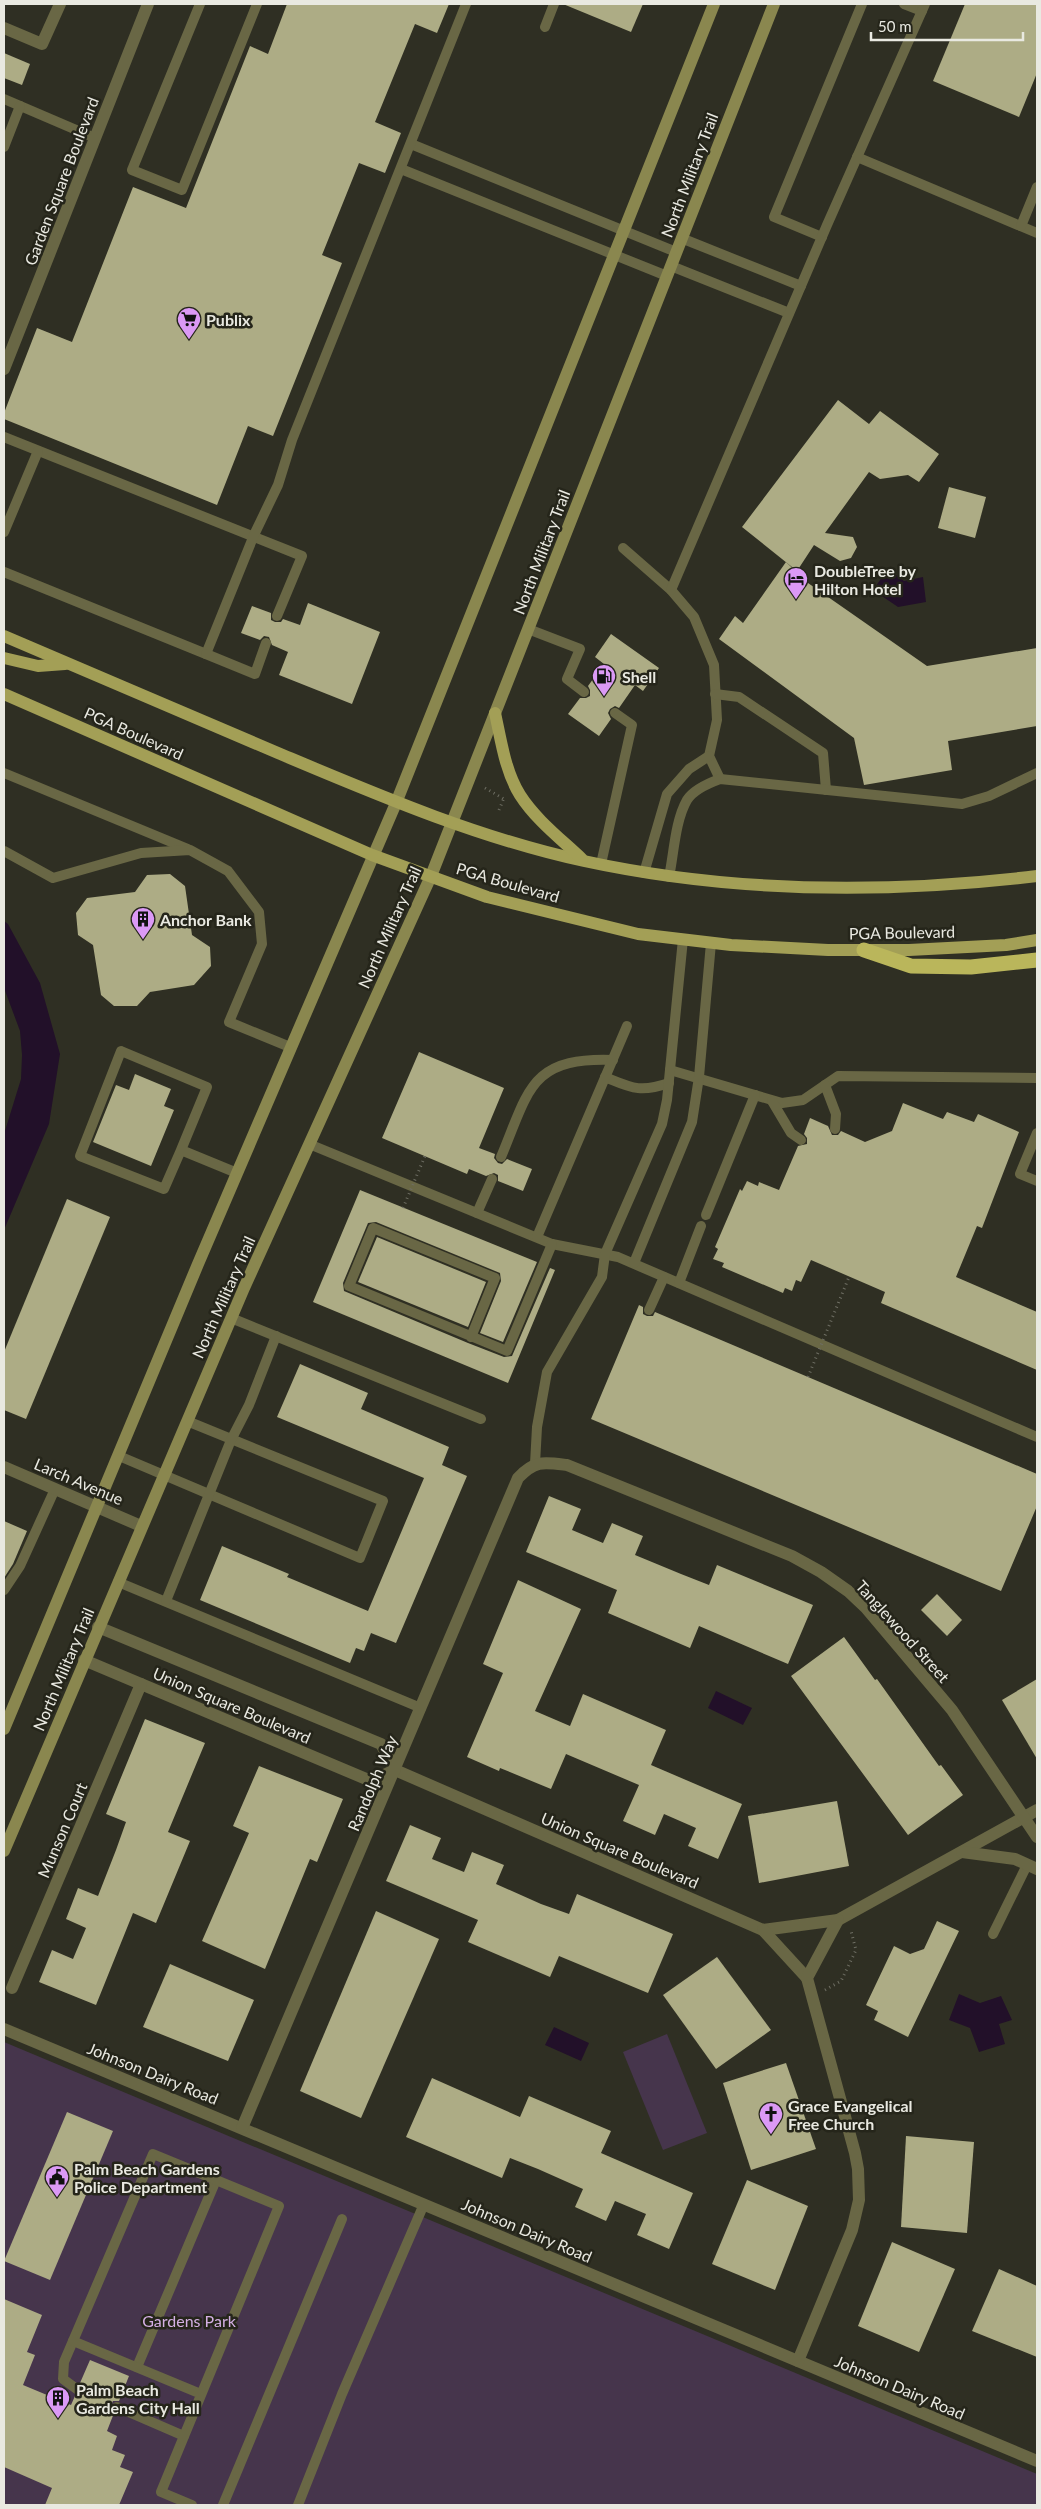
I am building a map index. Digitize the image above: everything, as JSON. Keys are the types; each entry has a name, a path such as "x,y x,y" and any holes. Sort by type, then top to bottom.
{"highway":[{"path":"864,950 911,966 971,967 1037,960"}],"main road":[{"name":"North Military Trail","path":"4,1729 290,1047 396,803 714,4"},
{"name":"North Military Trail","path":"4,1851 231,1318 431,876 774,4"},
{"path":"4,636 396,803 501,839 584,861 670,877 745,885 908,887 1037,876"},
{"path":"4,658 38,666 68,663"},
{"name":"PGA Boulevard","path":"4,694 372,855 487,897 638,934 711,943 864,950 1006,945 1037,940"},
{"path":"495,713 509,770 520,794 536,815 584,861"}],"street":[{"path":"4,28 42,44 60,4"},
{"name":"Garden Square Boulevard","path":"4,369 148,4"},
{"name":"Randolph Way","path":"242,2128 518,1478 528,1467 539,1463"},
{"name":"Tanglewood Street","path":"539,1463 566,1465 585,1472 792,1556 828,1577 866,1608 952,1710 1037,1837"},
{"name":"Larch Avenue","path":"4,1467 142,1526"},
{"name":"Union Square Boulevard","path":"98,1627 381,1744 395,1770 763,1930"},
{"name":"Union Square Boulevard","path":"84,1660 371,1781 395,1770"},
{"name":"Munson Court","path":"12,1988 140,1684"},
{"path":"763,1930 843,1917 1037,1810"},
{"path":"962,1852 1015,1859 1032,1867"},
{"path":"807,1978 843,1917"},
{"path":"763,1930 807,1978 858,2169 859,2200 852,2230 798,2362"},
{"name":"Johnson Dairy Road","path":"4,2029 1037,2461"}],"lane":[{"path":"200,4 132,170 182,190 257,4"},
{"path":"206,654 254,536 278,485 292,440 466,4"},
{"path":"545,27 554,4"},
{"path":"822,237 774,217 862,4"},
{"path":"671,590 789,313 924,7 904,4"},
{"path":"4,99 95,138"},
{"path":"4,147 20,106"},
{"path":"411,144 676,252"},
{"path":"858,156 1037,233"},
{"path":"401,169 615,254 789,313"},
{"path":"1021,226 1037,187"},
{"path":"682,238 801,286"},
{"path":"4,437 302,556 277,616"},
{"path":"4,532 38,452"},
{"path":"623,548 671,590 694,617 714,665 717,720 709,756 720,779"},
{"path":"4,572 255,674 266,643"},
{"path":"528,629 580,649 568,679 584,692"},
{"path":"715,694 739,696 823,753 826,790"},
{"path":"601,864 632,725 615,713"},
{"path":"644,873 667,794 689,769 709,756"},
{"path":"4,773 190,850 228,871 259,912 262,944 230,1022 290,1047"},
{"path":"670,877 679,824 688,799 704,785 720,779 962,804 989,796 1037,773"},
{"path":"4,851 53,878 141,853 190,850"},
{"path":"539,1463 537,1427 547,1372 602,1277 605,1254 662,1124 669,1082 683,939"},
{"path":"634,1264 692,1122 699,1078 711,943"},
{"path":"537,1237 627,1026"},
{"path":"121,1051 207,1087 181,1150 164,1189 80,1156 121,1051"},
{"path":"501,1157 526,1097 542,1075 570,1062 585,1059 613,1060"},
{"path":"670,1070 782,1103 804,1100 838,1076 1037,1078"},
{"path":"605,1077 631,1087 650,1089 669,1082"},
{"path":"825,1085 836,1114 836,1129"},
{"path":"706,1215 755,1095"},
{"path":"772,1101 791,1134 801,1140"},
{"path":"1037,1133 1020,1174 1037,1181"},
{"path":"309,1144 552,1244 605,1254 664,1276 1037,1437"},
{"path":"181,1150 237,1173"},
{"path":"477,1213 492,1178"},
{"path":"679,1283 701,1226"},
{"path":"471,1337 495,1278 373,1228 349,1286 506,1352 552,1244"},
{"path":"649,1310 664,1276"},
{"path":"231,1318 481,1420"},
{"path":"166,1602 231,1440 249,1405 276,1336"},
{"path":"119,1456 360,1558 383,1501 187,1421"},
{"path":"4,1590 20,1566 55,1489"},
{"path":"118,1582 421,1708"},
{"path":"993,1934 1032,1867"},
{"path":"78,2390 63,2379 64,2362 153,2154 279,2206 161,2492 192,2505"},
{"path":"137,2367 216,2180"},
{"path":"298,2505 342,2394 424,2204"},
{"path":"224,2505 342,2219"},
{"path":"73,2341 201,2394"},
{"path":"117,2407 184,2436"}],"path":[{"path":"485,788 504,799"},
{"path":"404,1208 425,1156"},
{"path":"808,1377 849,1277"},
{"path":"812,1998 841,1981 856,1950 843,1917"}],"green space":[{"path":"667,2034 707,2133 663,2150 623,2052"},
{"name":"Gardens Park","path":"4,2042 1037,2474 1037,2505 4,2505"}],"shaded area":[{"path":"888,569 904,581 923,577 926,602 898,607 873,590"},
{"path":"4,921 8,924 40,983 60,1054 49,1124 4,1230 4,1134 21,1079 22,1055 20,1031 4,988"},
{"path":"716,1691 752,1708 743,1725 708,1708"},
{"path":"959,1994 980,2003 1001,1996 1012,2020 999,2024 1005,2044 979,2052 970,2028 949,2020"},
{"path":"554,2027 589,2043 581,2061 545,2045"}],"building":[{"path":"287,4 449,4 437,33 415,24 375,122 401,133 385,173 359,163 322,255 342,263 273,436 248,426 217,505 4,419 4,413 37,328 72,342 133,187 186,208 250,46 268,54"},
{"path":"563,4 643,4 631,32"},
{"path":"965,4 1037,4 1037,73 1019,117 933,81"},
{"path":"4,53 30,64 22,85 4,78"},
{"path":"838,400 869,424 880,411 939,454 919,482 908,475 880,479 869,472 825,533 853,537 857,547 851,558 840,561 814,545 797,571 742,527"},
{"path":"949,487 986,497 975,538 938,528"},
{"name":"DoubleTree by Hilton Hotel","path":"786,562 808,583 927,666 1037,648 1037,726 948,741 952,770 864,785 854,738 719,639 735,616 743,623"},
{"path":"308,603 380,632 352,704 279,675 288,652 272,645 269,637 264,636 260,640 241,633 252,606 271,613 271,620 275,622 281,622 283,619 300,625"},
{"path":"611,634 659,668 643,691 635,685 619,708 615,706 610,709 608,713 611,719 599,736 568,714 580,698 590,696 588,686 604,664 595,657"},
{"name":"Anchor Bank","path":"170,874 185,886 192,935 210,947 211,966 194,985 150,992 137,1006 114,1006 101,995 93,945 78,935 76,913 87,898 135,892 147,875"},
{"path":"419,1052 504,1088 479,1148 495,1154 494,1158 498,1163 502,1164 507,1159 532,1169 523,1191 498,1181 498,1175 494,1173 486,1176 469,1169 467,1174 382,1138"},
{"path":"135,1074 171,1089 164,1106 174,1110 151,1166 93,1142 116,1085 129,1090"},
{"path":"903,1103 943,1119 947,1112 974,1122 978,1114 1019,1132 982,1228 977,1226 956,1277 1037,1312 1037,1370 881,1303 885,1292 811,1260 801,1282 796,1280 792,1291 785,1288 783,1293 722,1267 724,1263 713,1259 718,1249 715,1247 740,1189 742,1191 747,1181 758,1186 759,1182 779,1190 798,1146 807,1144 807,1138 804,1134 810,1118 828,1126 832,1135 838,1135 841,1131 865,1142 892,1131"},
{"path":"360,1190 537,1262 503,1342 480,1333 501,1281 500,1273 376,1222 368,1223 343,1283 344,1291 468,1343 504,1357 512,1356 550,1268 555,1270 508,1383 313,1302"},
{"path":"67,1199 110,1217 26,1419 4,1410 4,1352"},
{"path":"377,1237 486,1282 468,1327 358,1282"},
{"path":"639,1305 643,1307 643,1314 647,1316 653,1316 655,1312 1037,1474 1037,1506 1001,1591 591,1419"},
{"path":"300,1364 368,1393 361,1409 449,1447 442,1465 467,1476 396,1643 371,1633 364,1651 356,1648 350,1663 200,1600 222,1546 289,1574 287,1577 368,1611 424,1478 277,1417"},
{"path":"549,1496 581,1509 572,1530 603,1543 612,1523 643,1536 635,1555 681,1574 709,1585 717,1565 813,1605 788,1664 699,1626 690,1648 608,1613 617,1590 526,1552"},
{"path":"4,1521 27,1531 13,1564 4,1578"},
{"path":"518,1580 581,1609 535,1711 570,1726 583,1694 666,1730 651,1765 742,1804 718,1859 688,1846 696,1828 664,1814 655,1835 623,1821 639,1785 566,1754 551,1789 500,1768 499,1771 467,1757 503,1673 483,1664"},
{"path":"937,1594 962,1620 947,1636 921,1610"},
{"path":"844,1637 875,1680 877,1679 939,1766 941,1765 963,1795 908,1835 791,1676"},
{"path":"1037,1679 1037,1759 1002,1700"},
{"path":"145,1719 205,1743 168,1832 190,1841 156,1923 133,1913 96,2005 39,1982 52,1950 73,1959 86,1928 66,1919 78,1888 98,1896 126,1822 106,1814"},
{"path":"259,1766 343,1799 317,1862 310,1859 265,1969 202,1941 249,1833 233,1826"},
{"path":"837,1801 849,1866 759,1883 748,1816"},
{"path":"410,1825 441,1838 432,1859 464,1872 472,1852 504,1865 496,1884 541,1904 569,1914 577,1894 673,1934 648,1993 559,1956 550,1977 468,1942 478,1920 386,1881"},
{"path":"376,1911 439,1939 361,2118 300,2091"},
{"path":"937,1921 959,1931 908,2037 874,2020 878,2011 866,2005 894,1946 910,1954 924,1949"},
{"path":"717,1957 771,2030 716,2069 663,1995"},
{"path":"170,1964 254,2000 228,2061 143,2027"},
{"path":"786,2063 816,2149 751,2170 723,2083"},
{"path":"432,2078 520,2117 529,2096 611,2131 601,2153 693,2193 669,2249 637,2235 646,2214 615,2201 606,2221 575,2207 583,2189 538,2169 510,2158 502,2178 406,2137"},
{"path":"67,2112 113,2131 50,2280 4,2261"},
{"path":"906,2136 974,2142 967,2233 901,2227"},
{"path":"747,2180 808,2206 775,2290 712,2264"},
{"path":"892,2242 955,2269 919,2352 858,2326"},
{"path":"999,2269 1037,2286 1037,2357 972,2331"},
{"name":"Palm Beach Gardens City Hall","path":"4,2299 42,2315 27,2352 35,2355 23,2385 71,2405 75,2396 84,2394 84,2388 80,2383 90,2360 129,2376 119,2401 113,2401 111,2405 114,2413 107,2431 117,2436 112,2450 125,2455 120,2467 133,2472 119,2505 45,2505 52,2488 4,2467"}],"place":[{"name":"Publix","path":"189,340"},
{"name":"DoubleTree by Hilton Hotel","path":"796,600"},
{"name":"Shell","path":"604,697"},
{"name":"Anchor Bank","path":"143,940"},
{"name":"Grace Evangelical Free Church","path":"771,2135"},
{"name":"Palm Beach Gardens Police Department","path":"57,2198"},
{"name":"Palm Beach Gardens City Hall","path":"58,2419"}]}
